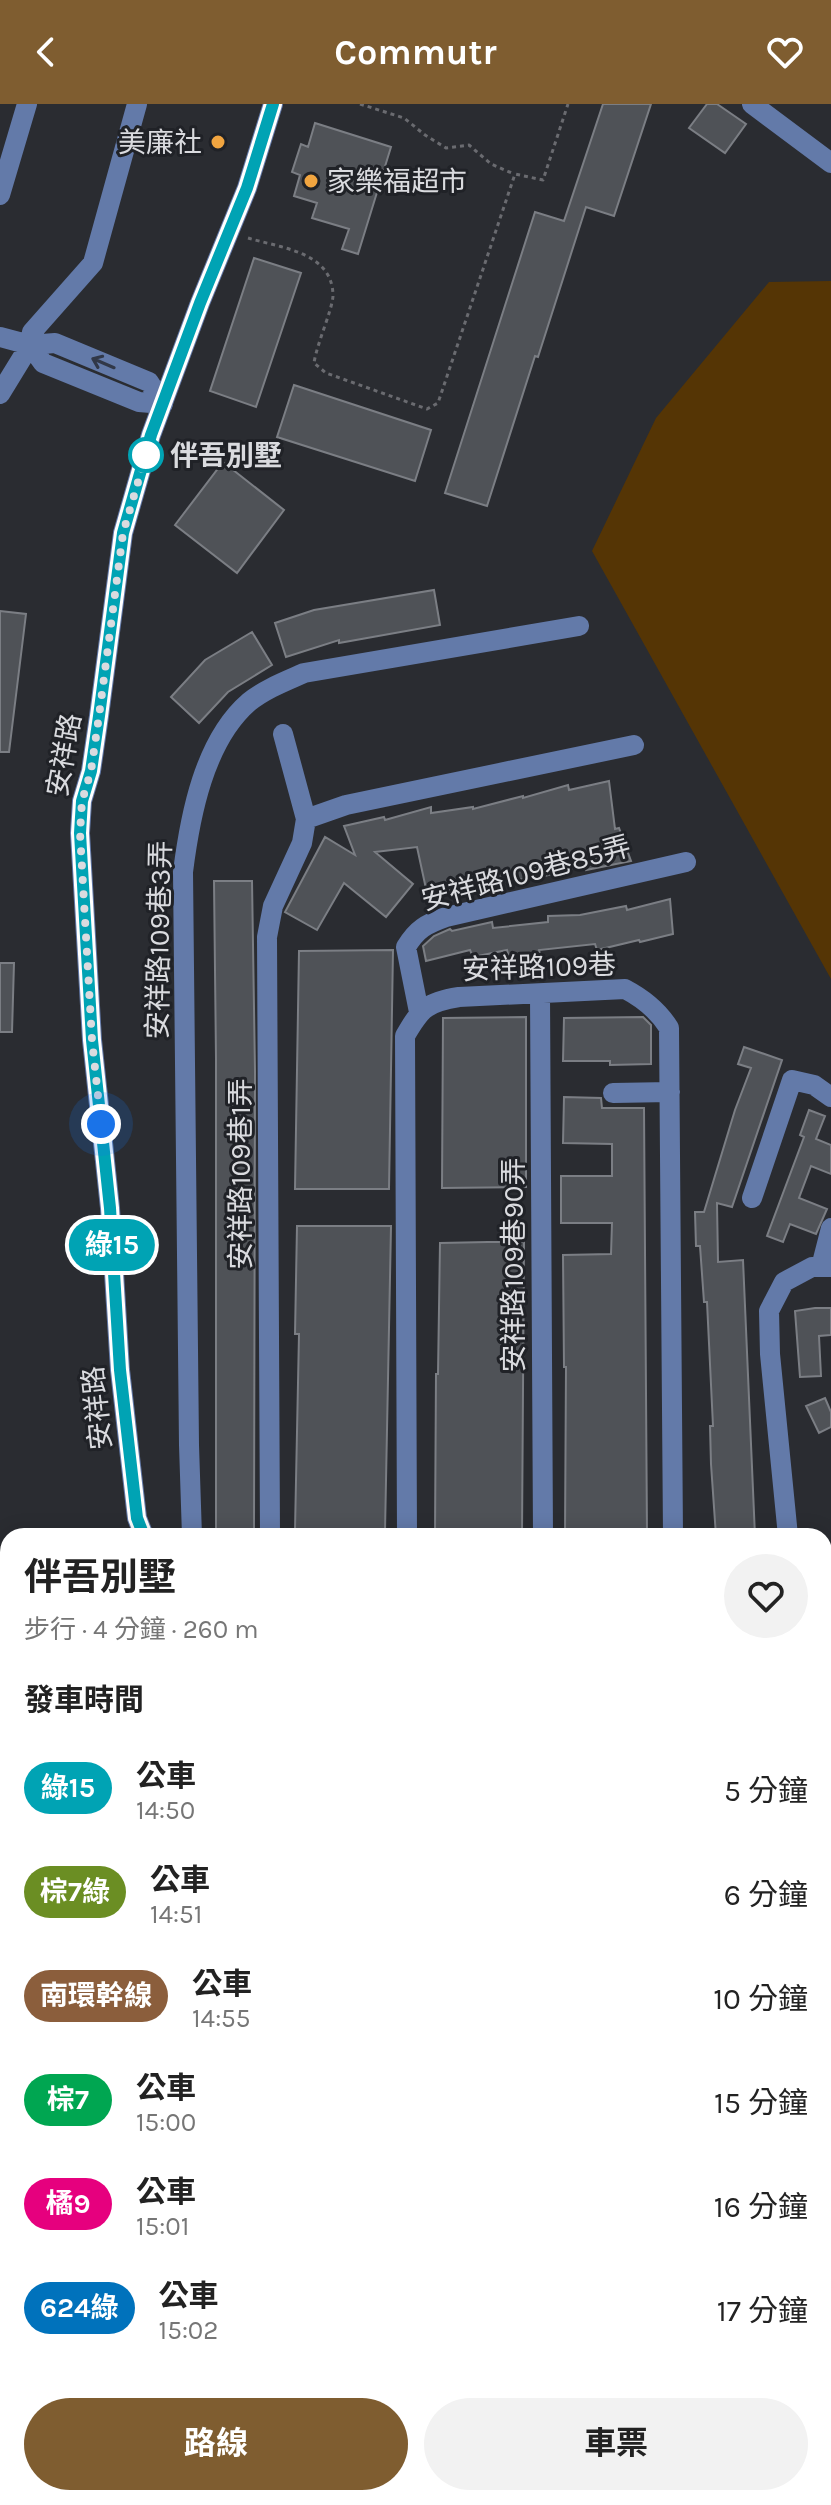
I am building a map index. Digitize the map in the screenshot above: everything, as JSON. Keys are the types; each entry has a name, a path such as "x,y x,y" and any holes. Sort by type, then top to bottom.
{"street":[{"path":"0,195 27,104"},
{"path":"0,394 30,345 32,332 93,263 137,104"},
{"name":"安祥路","path":"141,1528 137,1518 120,1370 110,1208 92,1040 80,833 82,801 91,771 123,533 151,435 247,188 273,104"},
{"path":"752,104 831,163"},
{"path":"0,337 30,345 55,343 149,382 163,404"},
{"name":"安祥路109巷3弄","path":"192,1528 183,872 190,819 208,764 228,728 249,702 277,684 304,673 579,626"},
{"path":"283,734 306,819 346,805 634,745"},
{"name":"安祥路109巷1弄","path":"270,1528 267,937 273,906 302,843 306,819"},
{"name":"安祥路109巷85弄","path":"419,1012 406,947 415,931 425,924 686,862"},
{"name":"安祥路109巷","path":"419,1012 440,1000 625,989 661,1014 669,1028 673,1528"},
{"name":"安祥路109巷90弄","path":"540,994 543,1528"},
{"path":"407,1528 405,1036 419,1012"},
{"path":"752,1198 792,1080 814,1085 831,1097"},
{"path":"613,1093 670,1092"},
{"path":"787,1528 770,1354 769,1311 784,1282 812,1267 826,1267 831,1228"}],"path":[{"path":"360,104 404,118 446,148 469,145 491,164 515,174 543,180 568,104"},
{"path":"229,232 312,258 326,270 333,297 314,363 326,373 427,409 438,403 515,174"}],"shaded area":[{"path":"831,281 831,979 592,551 656,418 769,282"}],"building":[{"path":"603,104 651,104 614,216 586,207 487,506 445,493 535,212 564,221"},
{"path":"707,104 717,104 746,124 725,153 689,128"},
{"path":"315,123 391,147 358,254 342,249 349,229 312,218 317,203 294,196 300,175 292,172 301,144 308,147"},
{"path":"254,258 301,273 256,407 210,391"},
{"path":"294,385 431,430 415,481 277,437"},
{"path":"223,462 284,510 237,573 175,525"},
{"path":"434,590 440,625 339,643 339,640 286,657 275,623 314,610"},
{"path":"0,611 26,614 9,752 0,752"},
{"path":"252,632 272,665 228,692 199,723 171,697 205,660"},
{"path":"609,781 615,829 619,828 631,861 586,870 585,865 534,879 470,885 428,898 417,847 375,852 413,884 386,917 344,883 317,930 285,912 325,837 355,855 344,826 384,817 385,820 431,807 431,813 473,809 568,785 569,790"},
{"path":"214,881 252,881 255,1071 254,1528 216,1528"},
{"path":"670,899 673,934 597,950 595,944 539,950 540,954 510,961 507,950 473,957 470,950 426,961 423,946 434,936 450,929 492,922 493,928 548,922 548,916 580,915 626,906 627,910"},
{"path":"393,950 389,1189 295,1189 299,951"},
{"path":"0,963 14,963 12,1032 0,1032"},
{"path":"526,1017 526,1187 442,1188 443,1018"},
{"path":"643,1017 651,1025 651,1064 563,1061 564,1018"},
{"path":"744,1047 782,1060 732,1207 717,1203 718,1262 743,1260 755,1528 715,1528 707,1302 704,1302 700,1246 696,1246 695,1212 704,1212 751,1068 738,1064"},
{"path":"564,1097 601,1098 602,1108 644,1108 647,1528 565,1528 563,1255 611,1254 612,1223 561,1223 561,1176 612,1176 612,1144 563,1143"},
{"path":"809,1110 825,1116 816,1139 831,1145 831,1174 811,1166 799,1198 827,1209 816,1234 790,1224 783,1242 767,1236 804,1137 800,1135"},
{"path":"297,1226 391,1226 385,1528 295,1528 299,1334 295,1334"},
{"path":"524,1242 522,1528 435,1528 440,1243"},
{"path":"831,1308 831,1335 819,1336 821,1376 800,1377 795,1311"},
{"path":"825,1398 831,1412 831,1427 819,1433 806,1406"}],"bus line":[{"name":"綠15","path":"141,1528 137,1518 120,1370 110,1208 92,1040 80,833 82,801 91,771 123,533 151,435 247,188 273,104"}],"place":[{"name":"美廉社","path":"218,142"},
{"name":"家樂福超市","path":"311,181"},
{"name":"伴吾別墅","path":"146,455"}],"route":[{"path":"101,1124 92,1040 80,833 82,801 91,771 123,533 146,455"}]}
